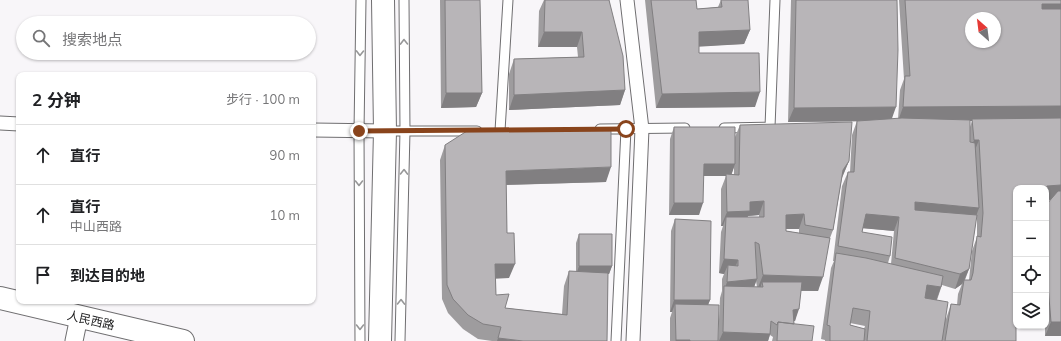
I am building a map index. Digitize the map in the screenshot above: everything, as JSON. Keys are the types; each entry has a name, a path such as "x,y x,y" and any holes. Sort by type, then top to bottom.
{"main road":[{"path":"380,341 395,131 383,0"},
{"name":"人民西路","path":"0,298 16,302"},
{"name":"人民西路","path":"25,304 183,341"}],"street":[{"path":"627,0 642,129 633,341"},
{"path":"0,123 16,124"},
{"path":"316,130 395,131"},
{"path":"74,341 79,317"}],"lane":[{"path":"360,341 359,131 361,0"},
{"path":"400,341 395,131 404,0"},
{"path":"395,131 496,131 508,0"},
{"path":"717,128 776,128 775,0"},
{"path":"594,130 695,128"},
{"path":"616,341 626,129"}],"building":[{"path":"445,0 480,0 482,93 446,93"},
{"path":"545,0 609,0 623,56 625,90 514,95 514,59 584,57 582,32 544,32"},
{"path":"651,0 696,0 697,9 722,7 721,0 748,0 750,30 699,32 699,53 759,53 760,92 662,94"},
{"path":"796,0 897,0 898,50 896,107 794,108"},
{"path":"905,0 1061,0 1061,4 1042,4 1042,9 1061,9 1061,106 903,107 905,76 910,76"},
{"path":"902,118 970,120 970,142 975,143 979,208 915,202 915,210 977,215 969,269 960,274 895,258 899,217 866,214 862,232 892,237 890,256 838,246 848,172 854,172 857,121"},
{"path":"1061,118 1061,185 1013,185 1013,329 1016,329 1016,341 945,341 951,304 960,305 964,280 971,280 973,273 977,236 981,237 983,213 979,140 974,140 972,119"},
{"path":"852,122 849,161 843,170 833,230 805,225 804,214 786,215 786,231 830,238 823,277 763,275 759,244 755,242 757,279 727,282 728,265 738,266 738,260 724,259 726,217 764,217 764,201 750,202 750,211 727,212 726,174 739,175 740,125"},
{"path":"674,127 735,127 735,164 704,164 703,203 674,203"},
{"path":"611,128 611,167 506,171 507,233 514,233 515,264 495,264 496,295 509,294 505,308 567,315 569,271 608,273 607,341 523,341 498,338 501,327 483,324 468,315 453,299 447,285 445,145 467,131"},
{"path":"1058,191 1061,191 1061,322 1051,322 1049,298 1049,202"},
{"path":"675,219 711,221 710,300 674,300"},
{"path":"579,234 612,234 612,266 579,266"},
{"path":"836,253 866,258 943,276 941,287 927,285 925,298 948,302 942,341 867,341 870,311 853,308 850,325 865,329 864,341 830,341 830,326 827,325"},
{"path":"762,282 802,282 799,309 793,310 794,324 778,322 777,325 771,321 770,334 723,332 724,286 763,287"},
{"path":"675,304 719,305 718,341 676,340"},
{"path":"778,322 814,326 812,341 777,341"}],"route":[{"path":"359,131 626,129"}]}
